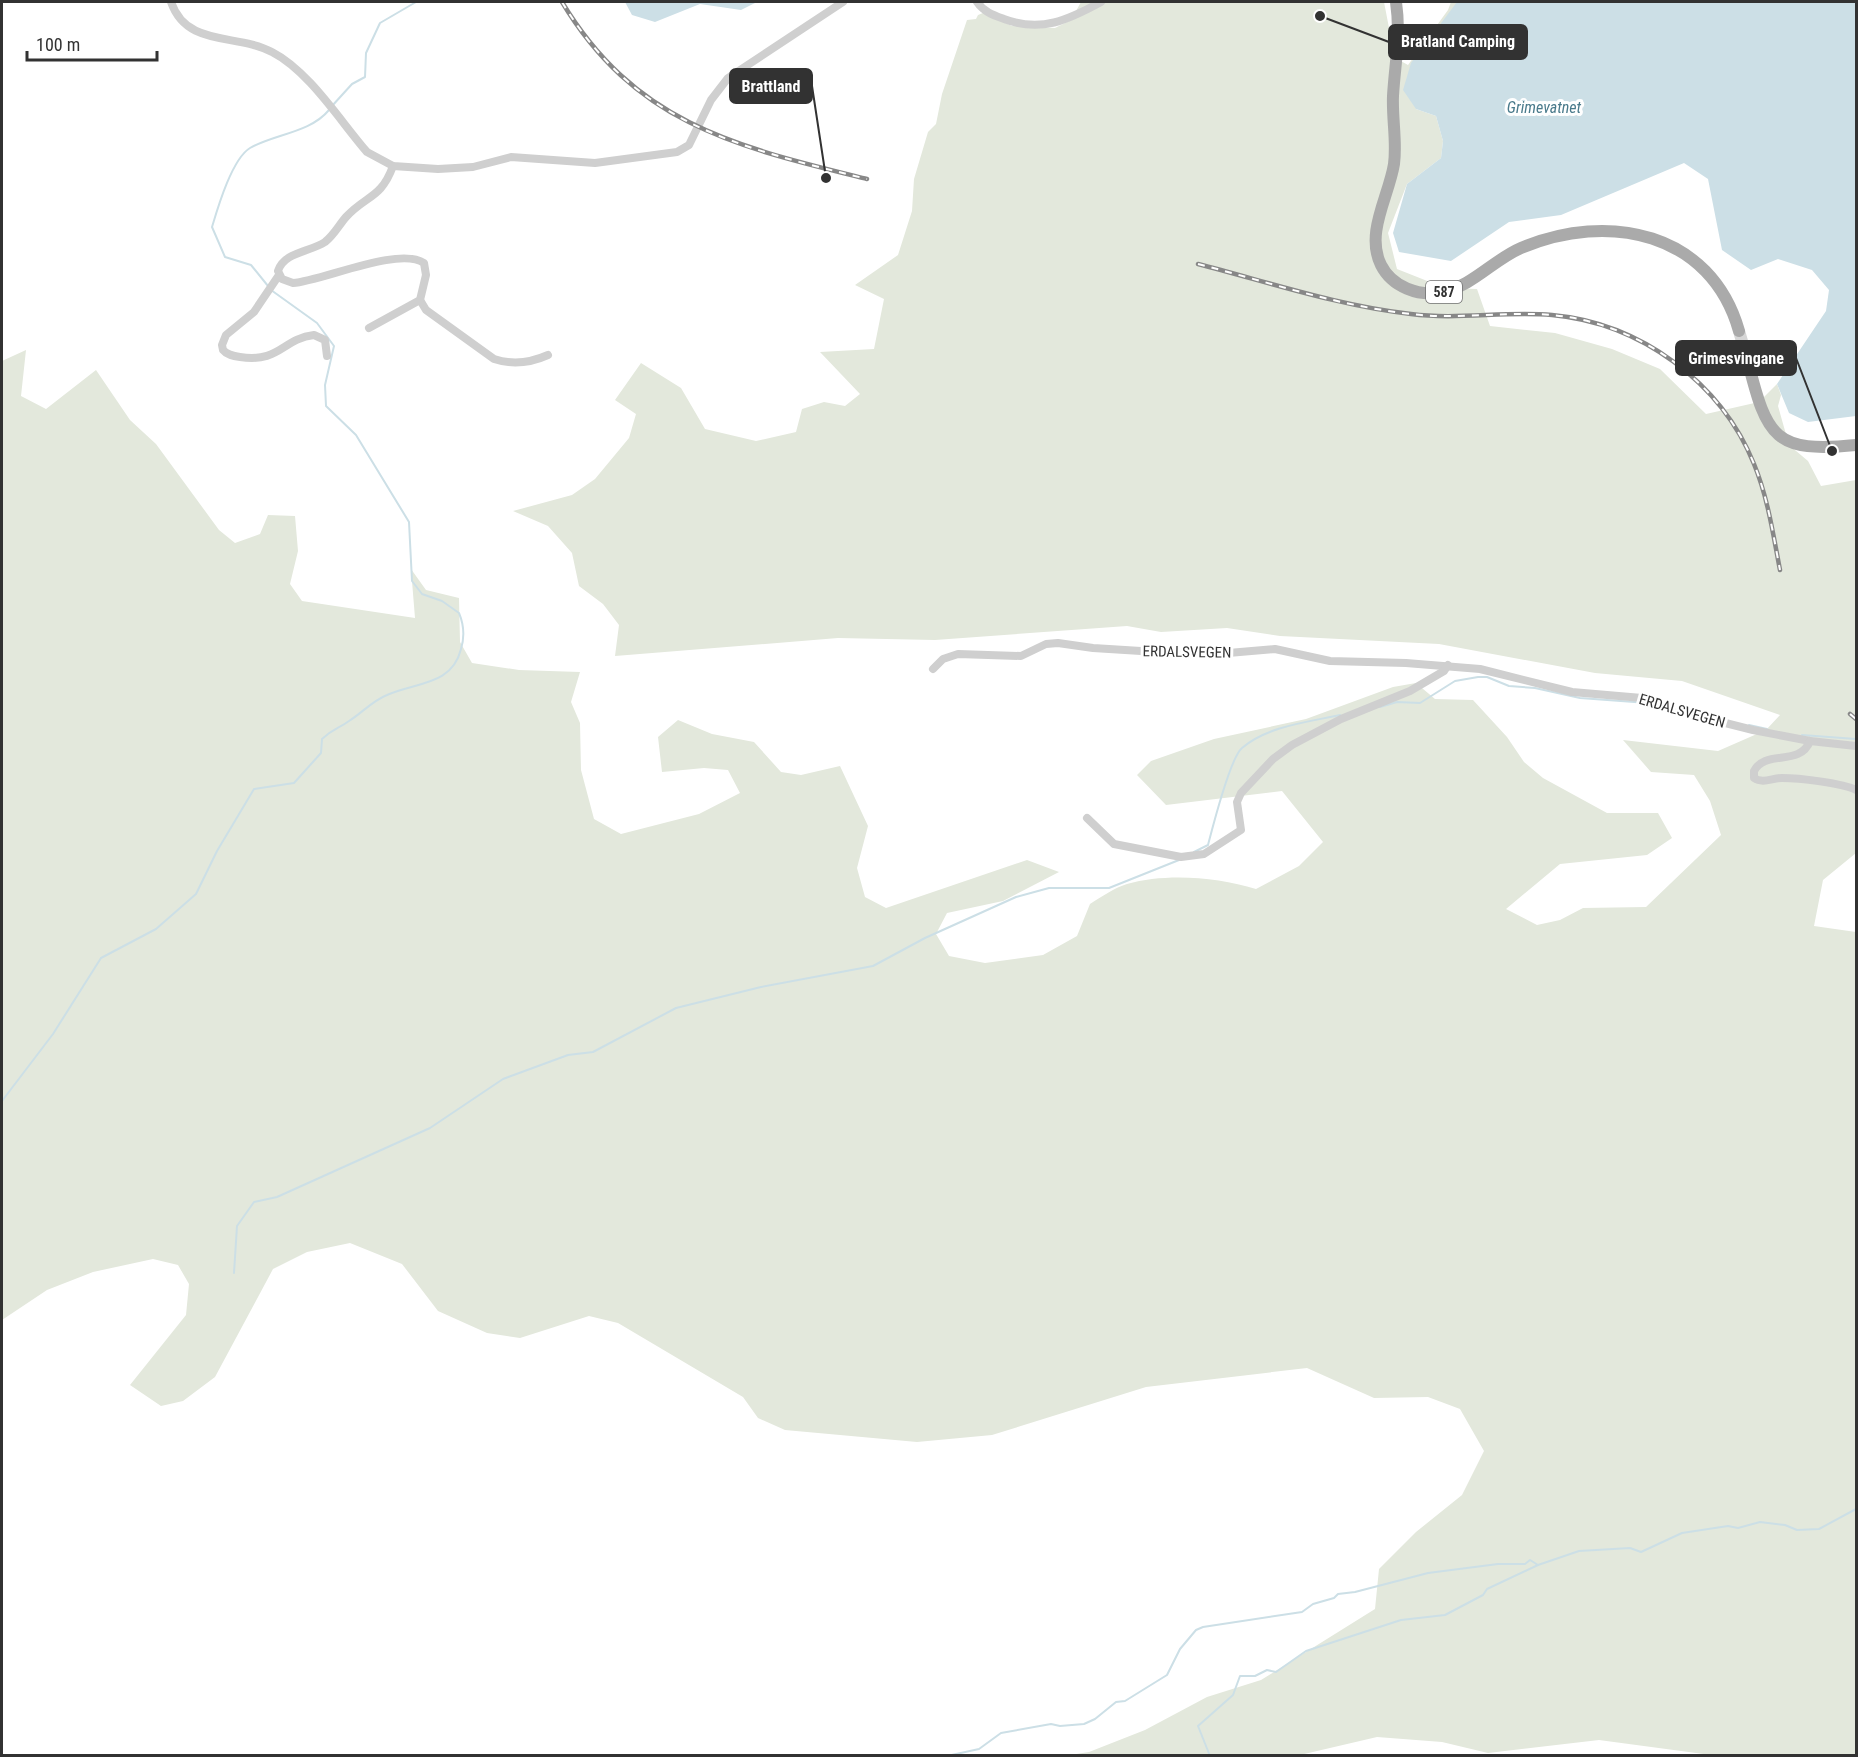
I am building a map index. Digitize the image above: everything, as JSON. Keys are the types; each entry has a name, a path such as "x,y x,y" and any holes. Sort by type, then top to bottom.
{"main road":[{"name":"587","path":"1396,2 1399,48 1393,95 1394,164 1375,239 1377,255 1392,279 1417,292 1439,293 1461,286 1504,258 1537,243 1584,234 1633,233 1674,247 1700,265 1724,293 1739,331"},
{"path":"1748,362 1760,409 1778,435 1791,443 1808,447 1857,445"}],"street":[{"path":"171,2 178,18 193,31 211,38 251,45 274,52 298,72 367,152 393,166 412,169 473,167 511,157 595,163 677,152 689,145 711,100 728,78 843,2"},
{"path":"977,2 988,13 1024,25 1041,26 1061,22 1101,2"},
{"path":"327,356 325,340 314,335 299,339 284,350 262,359 226,354 222,345 223,339 254,312 279,275 282,262 323,244 349,214 379,192 393,166"},
{"path":"279,275 288,282 300,282 356,266 413,259 426,266 420,300 433,316 494,359 505,362 533,362 548,355"},
{"path":"369,328 420,300"},
{"name":"ERDALSVEGEN","path":"933,669 943,659 958,654 1021,656 1046,644 1058,643 1093,648 1205,655 1275,649 1330,661 1448,665 1502,674 1572,692 1637,697 1677,711 1810,741 1857,746"},
{"path":"1087,818 1107,839 1122,848 1181,857 1204,854 1241,830 1237,802 1241,793 1286,749 1341,719 1410,691 1447,669 1448,665"},
{"path":"1810,741 1808,747 1796,756 1761,763 1754,771 1754,778 1765,781 1793,779 1843,785 1857,790"}],"shaded area":[{"path":"1081,2 1384,2 1390,33 1390,55 1408,65 1448,10 1451,2 1457,2 1416,109 1436,116 1443,141 1441,158 1407,184 1388,233 1397,269 1445,288 1477,289 1490,326 1555,333 1612,349 1660,369 1706,414 1759,402 1777,384 1781,395 1778,406 1789,445 1808,461 1821,486 1856,480 1856,853 1823,880 1814,926 1856,932 1856,1755 1711,1755 1599,1740 1488,1753 1442,1742 1377,1737 1300,1755 1070,1755 1089,1752 1145,1730 1207,1697 1261,1680 1375,1609 1379,1569 1416,1532 1462,1495 1484,1451 1460,1409 1428,1397 1374,1398 1307,1368 1146,1387 992,1435 917,1442 785,1430 758,1418 743,1397 618,1323 589,1316 520,1338 487,1333 438,1311 402,1264 350,1243 307,1252 273,1269 215,1377 183,1401 161,1406 130,1385 186,1315 189,1284 178,1265 153,1259 93,1272 47,1290 2,1320 2,361 26,350 21,396 46,409 96,370 130,420 156,444 219,530 235,543 260,534 268,515 295,516 298,551 290,584 302,601 415,618 411,569 426,590 459,598 460,642 472,663 519,670 580,672 571,702 580,723 581,770 594,819 621,834 699,814 740,793 728,770 704,768 662,772 658,737 678,720 712,734 754,742 781,772 801,775 840,766 868,826 857,868 865,897 886,908 1027,860 1059,872 1003,901 947,913 936,934 949,956 985,963 1043,955 1077,936 1090,904 1112,890 1127,884 1158,878 1192,878 1256,889 1299,866 1323,842 1282,791 1166,805 1137,775 1151,761 1214,739 1306,719 1393,687 1416,683 1435,699 1473,700 1507,737 1524,762 1543,778 1607,813 1658,813 1672,838 1647,855 1560,864 1506,909 1537,925 1560,920 1583,908 1646,907 1721,835 1710,801 1694,775 1651,772 1623,740 1718,751 1766,730 1780,715 1682,681 1595,673 1439,644 1280,636 1227,628 1161,632 1127,626 935,640 838,638 615,656 619,625 603,604 579,586 572,553 548,526 513,511 572,495 595,479 629,438 636,414 615,400 641,363 681,388 705,429 756,441 796,432 802,409 824,402 845,406 860,394 820,352 874,349 884,299 855,285 898,255 912,211 914,179 928,132 936,124 942,94 967,20 976,19 983,13 1012,26 1055,28 1071,20"}],"water":[{"path":"625,2 757,2 741,10 700,4 655,22 632,15"},
{"name":"Grimevatnet","path":"1457,2 1856,2 1856,416 1808,422 1789,413 1777,384 1826,311 1829,290 1812,270 1778,259 1751,270 1722,250 1708,179 1684,163 1561,215 1509,222 1451,261 1399,252 1393,233 1407,184 1441,158 1443,141 1436,116 1416,109 1403,90 1411,63"}],"waterway":[{"path":"332,106 352,84 365,77 366,53 380,23 416,2"},
{"path":"268,286 251,265 225,257 212,227 222,196 237,162 250,148 312,124 329,110"},
{"path":"2,1101 53,1034 101,958 156,929 196,894 217,851 254,789 294,783 321,753 322,739 326,735 382,698 441,676 450,670 461,649 463,631 459,613 442,601 422,594 412,581 409,522 356,435 326,406 325,385 334,346 317,323 271,290"},
{"path":"1380,707 1397,702 1420,703 1455,681 1478,677 1487,677 1509,686 1535,688 1580,698 1648,703"},
{"path":"1194,852 1208,845 1227,778 1242,748 1276,730 1340,715"},
{"path":"1749,725 1767,729"},
{"path":"1802,735 1856,739"},
{"path":"234,1273 237,1226 254,1202 277,1197 430,1128 503,1079 568,1055 593,1052 676,1008 761,987 873,966 925,938 1016,897 1049,888 1109,888 1179,860"},
{"path":"947,1756 979,1749 1001,1733 1051,1724 1060,1726 1084,1724 1095,1719 1116,1702 1125,1701 1167,1675 1180,1649 1196,1630 1203,1627 1302,1612 1313,1604 1334,1598 1338,1594 1355,1592 1428,1573 1498,1564 1525,1564 1530,1560 1538,1565 1579,1551 1630,1548 1641,1552 1682,1533 1728,1526 1738,1528 1760,1522 1785,1525 1797,1530 1819,1529 1856,1509"},
{"path":"1210,1756 1198,1726 1233,1695 1240,1676 1255,1676 1267,1670 1276,1672 1306,1651 1401,1620 1445,1615 1483,1595 1487,1589 1538,1565"}],"tunnel":[{"path":"1739,331 1748,362"}],"railway":[{"path":"562,2 591,44 623,77 657,104 694,125 733,141 775,155 867,179"},
{"path":"1198,264 1304,293 1411,314 1428,316 1552,315 1585,320 1616,330 1646,344 1674,362 1699,383 1721,407 1739,434 1754,464 1763,490 1780,570"},
{"path":"1850,714 1856,719"}],"place":[{"name":"Bratland Camping","path":"1320,16"},
{"name":"Brattland","path":"826,178"},
{"name":"Grimesvingane","path":"1832,451"}]}
